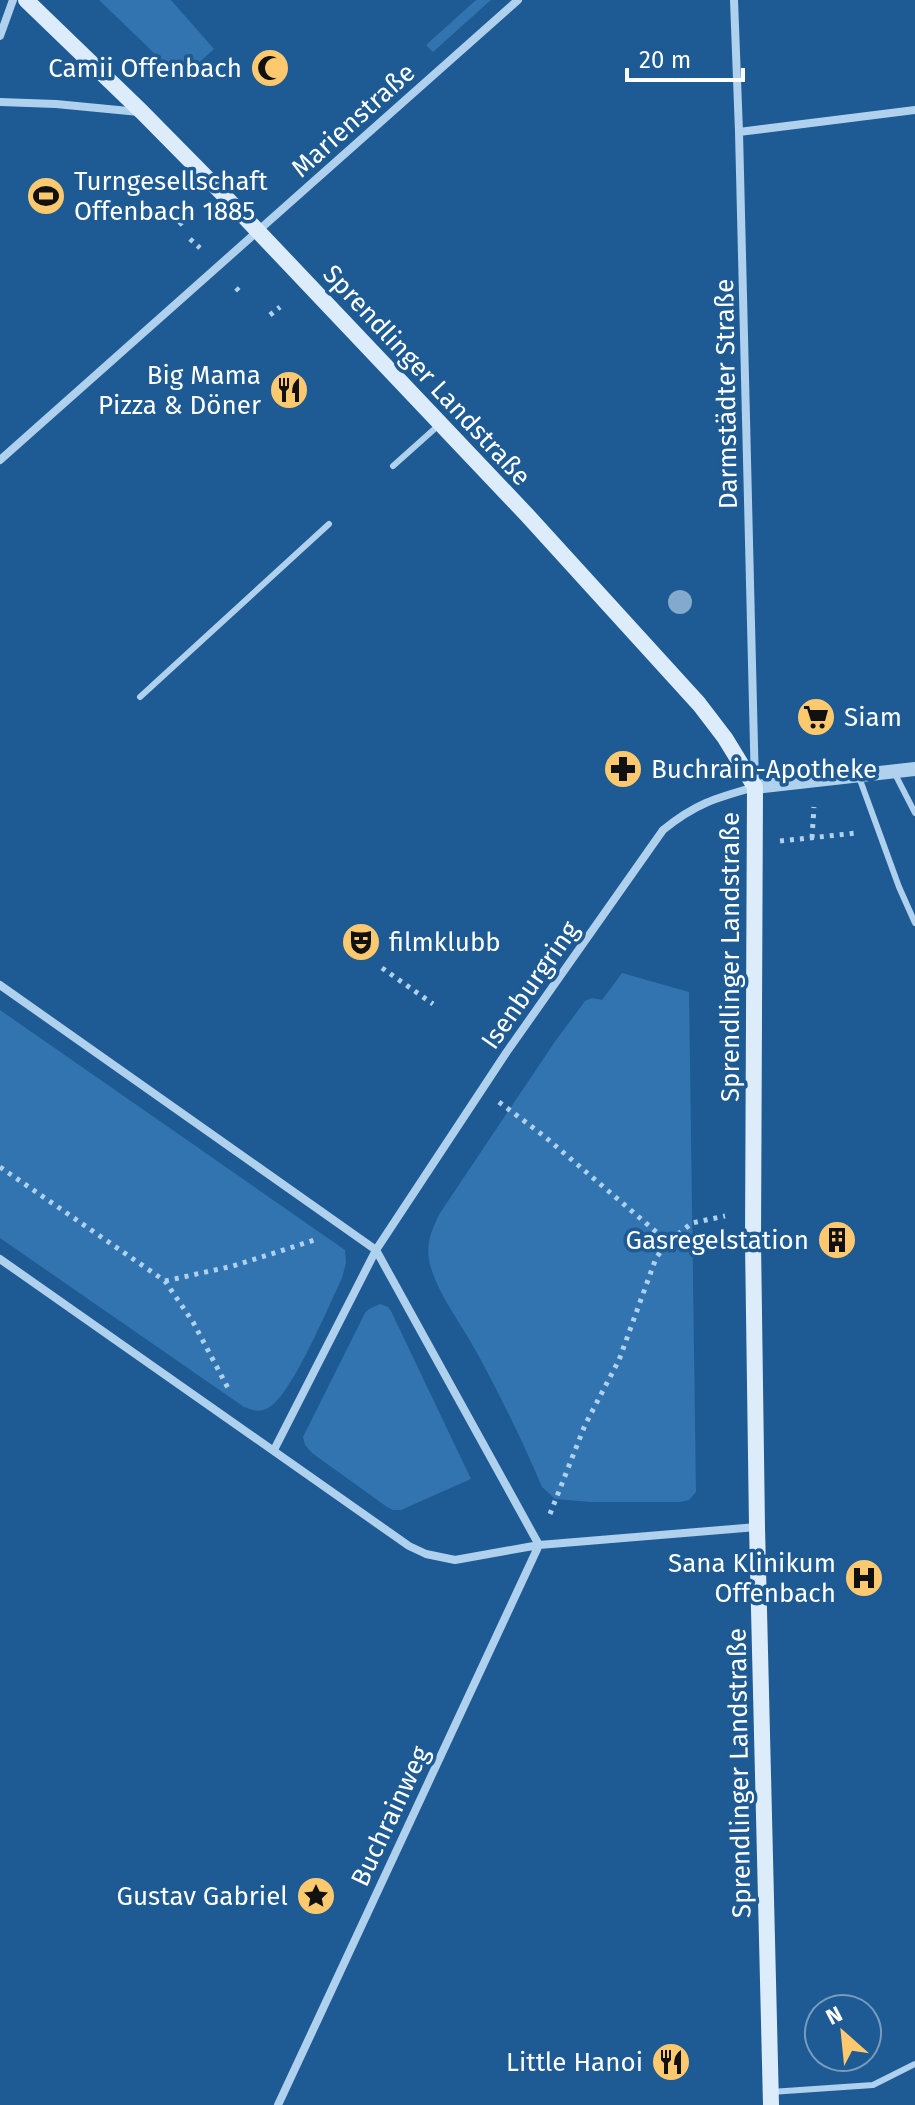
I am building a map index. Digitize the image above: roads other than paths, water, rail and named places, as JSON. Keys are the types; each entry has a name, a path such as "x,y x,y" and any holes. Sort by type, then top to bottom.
{"main road":[{"name":"Sprendlinger Landstraße","path":"26,0 142,112 258,231 537,526 699,704 725,738 755,787 753,1213 771,2098"}],"street":[{"path":"0,36 13,0"},
{"name":"Marienstraße","path":"0,460 518,0"},
{"name":"Darmstädter Straße","path":"734,0 755,787"},
{"path":"0,102 142,112"},
{"path":"739,132 915,110"},
{"path":"755,787 915,769"},
{"name":"Isenburgring","path":"274,1450 376,1250 506,1053 663,830 683,814 713,799 755,787"},
{"path":"0,985 376,1250 539,1545"},
{"path":"0,1259 409,1546 426,1554 455,1560 539,1545 757,1527"},
{"name":"Buchrainweg","path":"278,2105 539,1545"}],"lane":[{"path":"393,466 440,424"},
{"path":"140,697 329,524"},
{"path":"894,772 915,813"},
{"path":"859,776 915,923"},
{"path":"771,2098 873,2085 915,2064"}],"place":[{"name":"Camii Offenbach","path":"270,68"},
{"name":"Turngesellschaft Offenbach 1885","path":"46,196"},
{"name":"Big Mama Pizza & Döner","path":"289,390"},
{"name":"Siam","path":"816,717"},
{"name":"Buchrain-Apotheke","path":"623,769"},
{"name":"filmklubb","path":"361,942"},
{"name":"Gasregelstation","path":"837,1240"},
{"name":"Sana Klinikum Offenbach","path":"864,1578"},
{"name":"Gustav Gabriel","path":"316,1896"},
{"name":"Little Hanoi","path":"671,2062"}]}
